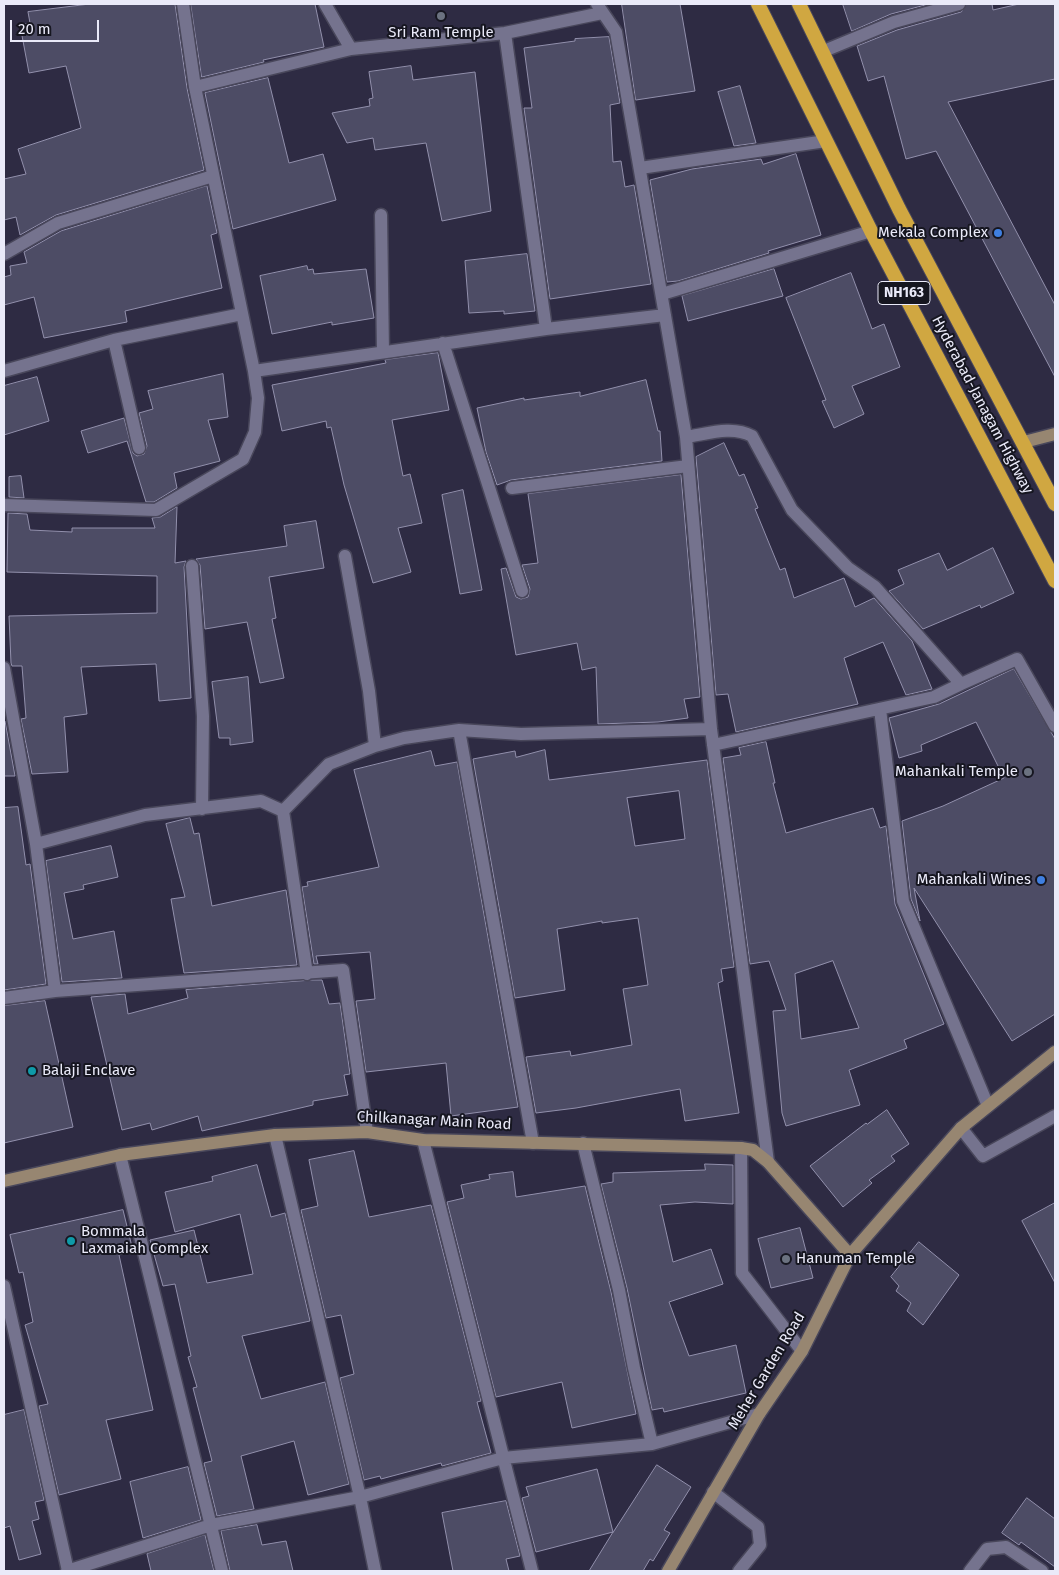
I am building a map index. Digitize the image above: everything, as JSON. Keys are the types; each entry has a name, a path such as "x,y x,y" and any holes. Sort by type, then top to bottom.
{"highway":[{"name":"Hyderabad-Janagam Highway","path":"758,4 870,231 1055,580"},
{"name":"Hyderabad-Janagam Highway","path":"800,4 899,209 1024,442 1055,504"}],"main road":[{"path":"1024,442 1055,434"},
{"name":"Meher Garden Road","path":"668,1571 759,1414 802,1351 850,1255 961,1128 1055,1052"},
{"name":"Chilkanagar Main Road","path":"4,1181 120,1155 275,1135 367,1132 423,1140 741,1148 753,1150 768,1162 850,1255"}],"street":[{"path":"4,505 156,510 243,459 255,432 258,398 254,371 195,87 183,4"},
{"path":"324,4 351,49"},
{"path":"824,51 894,22 959,4"},
{"path":"195,87 351,49 505,33 599,8 616,32 686,437 711,728 768,1162"},
{"path":"505,33 546,329"},
{"path":"640,168 826,141"},
{"path":"4,254 58,223 213,176"},
{"path":"381,215 383,352"},
{"path":"662,294 870,231"},
{"path":"4,370 114,340 242,314"},
{"path":"254,371 546,329 665,315"},
{"path":"114,340 139,448"},
{"path":"444,343 522,591"},
{"path":"686,437 730,430 742,430 752,436 792,510 848,568 875,587 960,684"},
{"path":"512,488 688,466"},
{"path":"345,556 369,691 375,746"},
{"path":"192,566 203,716 202,809"},
{"path":"713,745 880,710 934,696 1017,659 1055,726"},
{"path":"4,668 36,844 55,991"},
{"path":"880,710 903,901 988,1106"},
{"path":"283,811 329,764 375,746 404,738 459,730 521,734 711,728"},
{"path":"459,730 533,1143"},
{"path":"36,844 145,815 261,801 283,811"},
{"path":"283,811 307,974"},
{"path":"4,998 55,991 343,970 367,1132"},
{"path":"961,1128 983,1156 1055,1116"},
{"path":"275,1135 360,1497 375,1571"},
{"path":"423,1140 532,1571"},
{"path":"582,1143 620,1290 634,1368 652,1444"},
{"path":"741,1148 742,1273 802,1351"},
{"path":"120,1155 222,1571"},
{"path":"4,1286 68,1571 211,1525 360,1497 503,1458 652,1444 759,1414"},
{"path":"713,1492 758,1527 761,1534 760,1545 739,1571"},
{"path":"970,1571 987,1549 1006,1547 1042,1571"}],"building":[{"path":"90,4 175,4 187,88 204,170 56,215 20,235 16,217 4,220 4,179 26,174 18,149 81,128 66,66 29,73 20,25 30,23 28,12"},
{"path":"191,4 315,4 324,47 263,60 264,62 202,77"},
{"path":"622,4 680,4 695,91 636,100"},
{"path":"843,4 929,4 891,14 852,31"},
{"path":"967,4 992,4 993,10 1019,4 1055,4 1055,79 948,102 1055,305 1055,377 936,151 906,159 884,76 868,81 857,46 897,30 961,12"},
{"path":"609,37 620,103 610,105 613,162 621,161 625,187 634,185 651,284 550,299 524,108 532,108 524,48 575,41 575,39"},
{"path":"411,66 413,80 475,72 491,211 442,221 426,143 375,150 373,138 347,143 332,113 370,106 369,99 373,98 369,72"},
{"path":"268,78 289,163 323,154 336,200 233,229 205,93"},
{"path":"740,86 756,143 734,146 718,92"},
{"path":"796,154 821,235 678,281 667,282 650,180 692,169 761,159 763,164"},
{"path":"207,186 217,233 211,235 222,288 125,311 127,322 44,338 34,297 4,305 4,277 11,275 10,266 27,263 24,252 61,231"},
{"path":"527,254 535,311 504,314 504,311 469,313 465,261"},
{"path":"307,266 308,270 313,269 314,274 366,269 374,318 332,325 332,322 272,334 260,276"},
{"path":"774,269 783,296 688,321 682,296"},
{"path":"851,273 872,329 884,324 900,367 852,386 864,414 834,428 822,401 826,400 786,298"},
{"path":"438,353 449,410 392,420 403,476 410,474 422,523 398,528 411,572 373,583 344,485 331,427 327,428 326,421 282,431 272,385 386,363 385,360"},
{"path":"223,374 228,417 208,420 220,461 174,473 177,488 154,502 146,502 127,441 88,453 81,431 124,418 133,453 137,456 144,454 147,446 139,413 153,409 148,391"},
{"path":"37,377 49,421 4,435 4,386"},
{"path":"646,380 658,431 660,431 662,461 511,480 497,485 486,452 477,408 524,398 524,400 580,392 580,396"},
{"path":"724,443 739,476 744,474 758,508 755,509 780,570 785,568 794,598 844,578 855,607 874,598 912,641 932,689 906,695 883,642 844,658 858,704 736,732 728,694 716,695 696,457"},
{"path":"681,475 700,697 684,699 688,718 658,722 598,724 596,667 582,670 577,643 516,655 501,569 506,568 516,597 521,599 528,597 530,589 522,565 538,563 528,494"},
{"path":"21,476 24,498 9,497 9,477"},
{"path":"463,490 482,590 460,594 442,495"},
{"path":"177,507 175,563 186,561 184,567 191,698 159,701 156,664 81,667 87,714 64,717 68,772 32,774 21,719 26,718 22,666 12,666 11,663 9,616 157,613 157,576 7,572 8,513 27,514 30,530 72,532 72,528 155,528 152,518 160,517"},
{"path":"316,521 324,568 269,577 276,618 272,619 284,678 260,683 247,622 205,629 200,565 196,559 287,546 284,526"},
{"path":"993,548 1014,593 981,608 980,605 923,629 889,591 904,584 898,570 939,553 947,570"},
{"path":"1014,669 1055,739 1055,1014 1012,1041 914,888 920,921 911,899 902,821 943,806 1004,778 976,722 921,745 922,751 899,758 889,718 939,704"},
{"path":"248,677 253,742 230,745 230,738 219,738 212,682"},
{"path":"5,721 15,776 4,776"},
{"path":"766,742 775,783 773,783 786,833 873,808 880,828 886,826 895,904 944,1024 904,1040 907,1048 849,1070 860,1105 786,1126 782,1113 773,1011 786,1010 769,961 750,964 723,758 741,755 739,748","holes":["833,961 859,1028 801,1039 795,974"]},
{"path":"545,750 549,780 707,760 734,967 721,969 723,981 718,983 739,1113 685,1121 680,1089 576,1108 536,1113 526,1057 570,1051 571,1056 632,1045 623,989 648,985 638,918 602,923 602,921 557,929 565,990 515,998 473,759 515,751 516,757","holes":["679,791 685,839 635,846 627,798"]},
{"path":"431,751 435,766 457,762 518,1107 451,1116 446,1063 366,1072 356,1001 375,999 370,952 316,956 318,964 314,964 302,887 308,886 307,882 379,867 354,770"},
{"path":"18,807 26,865 30,864 46,984 4,990 4,808"},
{"path":"190,818 194,834 199,833 212,906 286,890 297,965 184,973 171,899 185,897 166,824"},
{"path":"111,846 118,877 83,885 84,889 64,893 73,939 114,931 122,978 62,982 46,861"},
{"path":"322,980 329,1004 340,1003 350,1074 344,1075 348,1095 313,1101 313,1105 202,1131 198,1116 152,1130 150,1123 122,1130 91,997 125,994 128,1014 188,998 186,990"},
{"name":"Balaji Enclave","path":"45,1001 73,1127 4,1143 4,1006"},
{"path":"887,1110 909,1144 891,1156 895,1161 869,1180 872,1183 843,1207 810,1166 866,1123"},
{"path":"354,1151 369,1217 431,1205 481,1401 477,1402 491,1453 442,1466 441,1463 381,1479 380,1476 364,1480 340,1378 354,1374 341,1315 326,1318 301,1210 318,1206 309,1160"},
{"path":"705,1164 733,1165 733,1204 695,1202 660,1205 673,1262 711,1249 723,1284 669,1302 689,1356 736,1345 746,1393 664,1412 663,1408 652,1410 627,1288 601,1184 613,1182 613,1173 705,1170"},
{"path":"257,1165 271,1217 285,1213 310,1321 242,1336 261,1399 325,1382 349,1484 308,1495 294,1441 241,1456 254,1509 217,1516 204,1463 212,1461 193,1388 197,1387 188,1357 191,1356 175,1284 163,1286 150,1240 194,1230 207,1283 253,1274 240,1214 175,1232 165,1192 213,1181 212,1177"},
{"path":"513,1172 516,1197 585,1186 611,1292 636,1414 572,1428 562,1382 496,1397 447,1202 464,1198 461,1185 490,1179 489,1175"},
{"path":"1055,1203 1055,1283 1022,1221"},
{"path":"123,1210 133,1251 119,1255 153,1410 106,1420 121,1479 59,1495 39,1406 48,1404 25,1325 33,1322 23,1272 19,1273 10,1235"},
{"name":"Hanuman Temple","path":"800,1228 813,1278 771,1288 758,1239"},
{"path":"919,1242 959,1275 923,1325 907,1311 911,1303 896,1291 899,1286 891,1277"},
{"path":"24,1410 44,1500 35,1502 39,1519 32,1521 41,1554 19,1560 10,1526 4,1528 4,1415"},
{"path":"657,1465 691,1487 664,1530 670,1533 653,1561 650,1559 643,1571 589,1571"},
{"path":"188,1467 201,1520 143,1538 130,1482"},
{"path":"597,1469 613,1532 536,1552 522,1498 529,1496 526,1487"},
{"path":"1027,1498 1055,1519 1055,1567 1021,1542 1019,1545 1002,1533"},
{"path":"506,1501 520,1556 506,1559 509,1571 453,1571 442,1513"},
{"path":"257,1525 262,1545 286,1541 293,1571 230,1571 221,1531"},
{"path":"205,1535 214,1571 151,1571 147,1554"}],"place":[{"name":"Sri Ram Temple","path":"441,16"},
{"name":"Mekala Complex","path":"998,233"},
{"name":"Mahankali Temple","path":"1028,772"},
{"name":"Mahankali Wines","path":"1041,880"},
{"name":"Balaji Enclave","path":"32,1071"},
{"name":"Bommala Laxmaiah Complex","path":"71,1241"},
{"name":"Hanuman Temple","path":"786,1259"}]}
